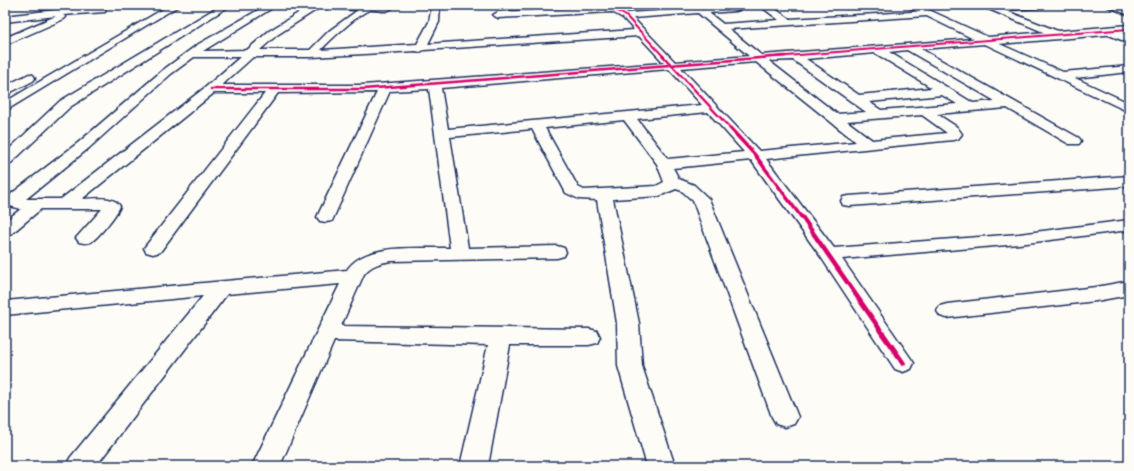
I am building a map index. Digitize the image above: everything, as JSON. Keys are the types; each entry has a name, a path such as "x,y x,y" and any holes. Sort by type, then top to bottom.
{"street":[{"path":"88,5 93,5"},
{"path":"5,107 176,5"},
{"path":"5,160 65,104 227,5"},
{"path":"84,238 110,211 112,206 110,204 37,204 16,202 17,198 84,145 167,72 226,32 273,5"},
{"path":"311,5 369,6 387,8"},
{"path":"65,204 211,89 273,33 318,5"},
{"path":"420,49 434,22 436,5"},
{"path":"494,5 510,43"},
{"path":"763,5 789,22"},
{"path":"909,5 1129,108"},
{"path":"987,7 1038,5"},
{"path":"1108,5 1129,12"},
{"path":"312,54 321,42 340,25 369,6"},
{"path":"501,22 611,7 626,16 756,155 829,254 903,363"},
{"path":"987,7 1059,35"},
{"path":"626,16 736,8"},
{"path":"838,8 856,18"},
{"path":"879,8 892,15"},
{"path":"5,19 75,11 102,10"},
{"path":"5,42 75,11"},
{"path":"701,11 759,59 869,145"},
{"path":"722,27 926,13"},
{"path":"5,22 17,17"},
{"path":"211,89 274,90 385,88 435,85 1108,32 1129,29"},
{"path":"1108,32 1129,40"},
{"path":"192,54 312,54 420,49 642,33"},
{"path":"909,47 1074,141"},
{"path":"878,50 970,107"},
{"path":"795,56 878,114"},
{"path":"1061,76 1129,69"},
{"path":"5,91 36,75"},
{"path":"435,85 460,254"},
{"path":"326,217 385,88"},
{"path":"153,248 182,208 274,90"},
{"path":"855,98 945,91"},
{"path":"834,118 1010,104"},
{"path":"442,134 711,108"},
{"path":"664,164 943,138 953,136 955,134 952,130 923,110"},
{"path":"628,116 664,164 672,182 688,188 701,199 757,348 785,417"},
{"path":"536,125 572,190 579,194 604,195 659,191 669,187 672,182"},
{"path":"849,201 1129,181"},
{"path":"604,195 628,323 630,366 661,466"},
{"path":"5,230 37,204"},
{"path":"829,254 1019,239 1129,225"},
{"path":"266,466 353,276 361,263 374,258 391,256 557,252"},
{"path":"5,308 353,276"},
{"path":"80,466 222,288"},
{"path":"947,311 1096,294 1129,288"},
{"path":"327,333 501,337 589,337"},
{"path":"474,466 501,337"}],"cycle path":[{"path":"607,5 626,16 755,155 829,254 903,363"},
{"path":"211,89 363,89 429,85 1129,29"}]}
